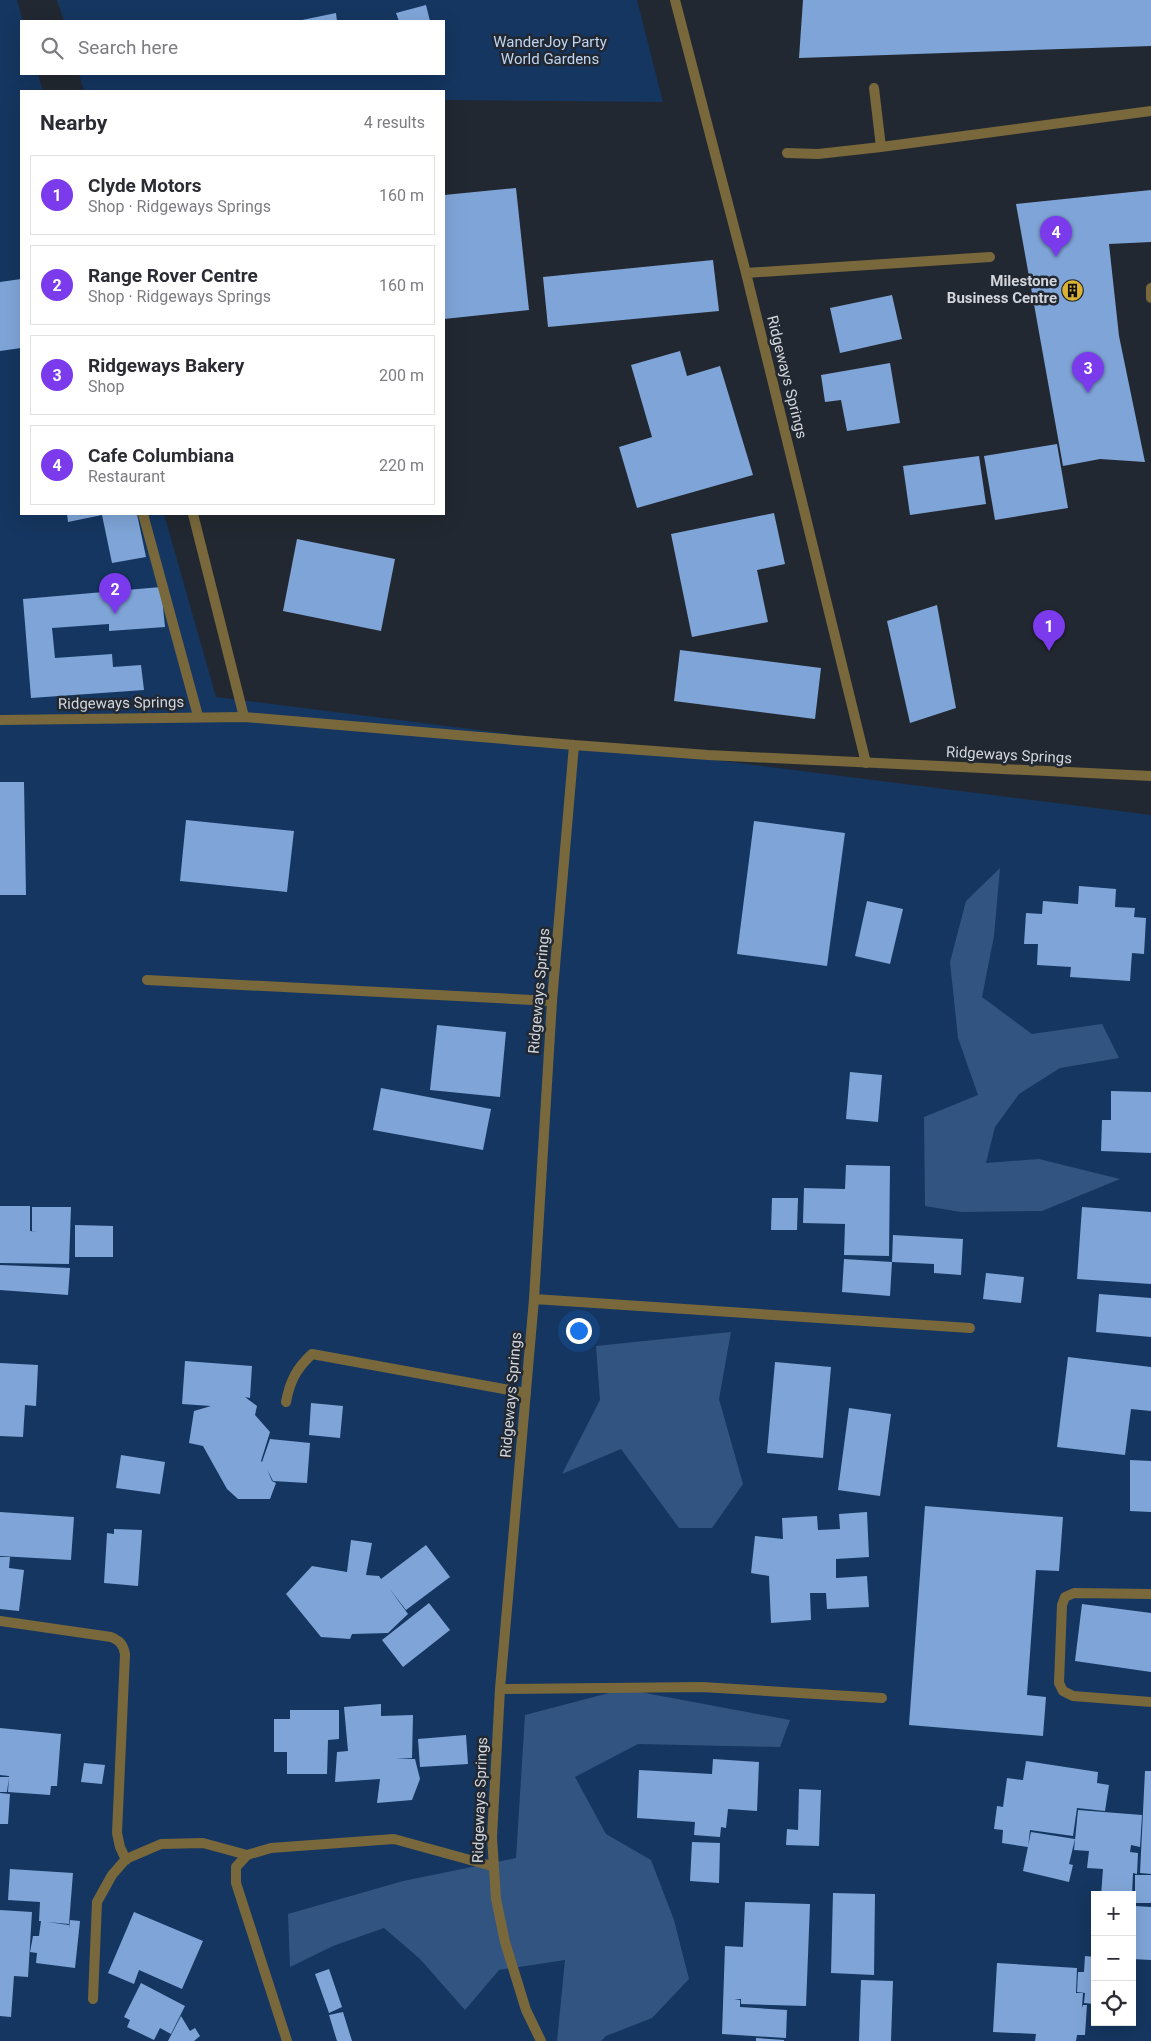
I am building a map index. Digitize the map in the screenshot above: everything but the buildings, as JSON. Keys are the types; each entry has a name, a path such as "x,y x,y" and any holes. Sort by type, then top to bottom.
{"street":[{"name":"Ridgeways Springs","path":"675,0 746,272 866,763"},
{"path":"874,88 881,147"},
{"path":"787,153 818,154 881,147 1151,111"},
{"path":"746,272 990,257"},
{"path":"1151,288 1151,298"},
{"path":"143,515 198,716"},
{"path":"193,515 244,717"},
{"name":"Ridgeways Springs","path":"0,720 198,716 244,717 708,755 1151,776"},
{"name":"Ridgeways Springs","path":"541,2041 526,2010 505,1942 496,1899 492,1866 492,1837 500,1690 534,1299 552,1002 574,745"},
{"path":"147,980 552,1002"},
{"path":"534,1299 970,1328"},
{"path":"286,1402 290,1382 312,1354 526,1393"},
{"path":"1151,1594 1074,1592 1066,1597 1062,1605 1059,1683 1063,1691 1073,1696 1151,1702"},
{"path":"0,1621 111,1637 119,1641 123,1646 125,1654 117,1833 120,1847 126,1860"},
{"path":"500,1690 702,1687 882,1698"},
{"path":"287,2041 236,1883 236,1867 247,1855 271,1848 394,1839 492,1866"},
{"path":"93,1998 97,1902 112,1876 126,1860 161,1844 203,1843 247,1855"}],"green space":[{"path":"0,0 17,0 23,20 20,20 20,75 38,75 43,90 20,90 20,515 164,515 216,697 1151,815 1151,2041 0,2041"},
{"name":"WanderJoy Party World Gardens","path":"57,0 637,0 663,102 445,100 445,90 84,90 79,75 445,75 445,20 64,20"}],"shaded area":[{"path":"1000,868 994,936 982,997 1032,1034 1102,1024 1119,1058 1060,1068 1019,1094 995,1127 986,1163 1039,1159 1120,1179 1042,1211 961,1212 925,1206 924,1117 978,1095 958,1038 950,962 966,901"},
{"path":"731,1332 719,1399 743,1484 712,1528 679,1528 621,1449 562,1474 600,1400 596,1346"},
{"path":"624,1689 790,1720 780,1747 638,1744 575,1777 606,1834 651,1860 674,1920 689,1979 652,2018 606,2036 601,2041 557,2041 565,1960 499,1970 465,2010 420,1959 384,1928 333,1946 290,1967 288,1914 403,1881 516,1858 525,1715"}],"place":[{"name":"Cafe Columbiana","path":"1056,257"},
{"name":"Milestone Business Centre","path":"1073,290"},
{"name":"Ridgeways Bakery","path":"1088,393"},
{"name":"Range Rover Centre","path":"115,614"},
{"name":"Clyde Motors","path":"1049,651"}]}
